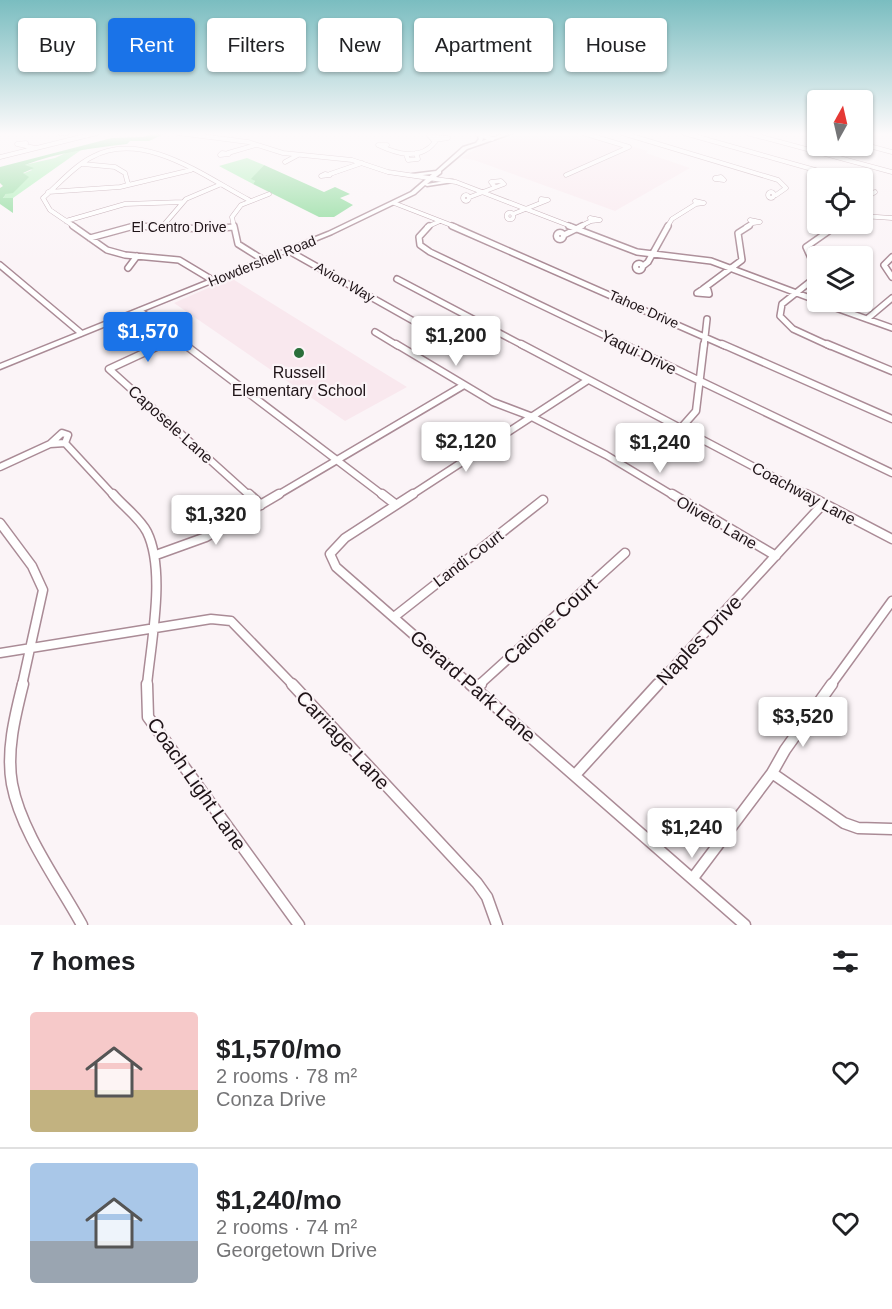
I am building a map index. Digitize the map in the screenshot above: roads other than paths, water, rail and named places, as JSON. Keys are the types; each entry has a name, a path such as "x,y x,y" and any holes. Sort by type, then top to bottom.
{"main road":[{"path":"414,176 424,186 451,181"},
{"path":"445,176 451,181"},
{"name":"Howdershell Road","path":"1,366 289,251 394,203 424,186 433,178"}],"street":[{"path":"68,176 48,192 42,200 45,206 111,252 179,260 213,281"},
{"path":"126,176 128,184"},
{"path":"48,192 156,181 171,176"},
{"path":"203,176 249,200"},
{"path":"416,176 451,181 651,255 703,259 807,297"},
{"path":"722,178 726,176"},
{"path":"763,176 783,183 785,191 776,195"},
{"path":"162,227 183,202 194,194 219,185"},
{"path":"470,197 494,186"},
{"path":"265,261 238,244 233,213 249,200 269,194"},
{"path":"66,221 126,204 183,202"},
{"path":"513,214 541,202"},
{"name":"Tahoe Drive","path":"394,203 892,419"},
{"path":"643,266 674,217 696,204"},
{"path":"873,216 892,218"},
{"name":"Yaqui Drive","path":"440,221 428,227 419,237 418,242 425,249 892,472"},
{"path":"564,235 591,221"},
{"path":"703,289 742,258 738,233 753,223"},
{"name":"El Centro Drive","path":"90,238 121,228 234,227"},
{"path":"825,234 806,247 817,273 812,281 782,304 779,312 793,329 892,371"},
{"name":"Avion Way","path":"289,251 433,332"},
{"path":"128,268 137,256"},
{"path":"892,257 884,265 892,277"},
{"path":"0,265 81,333"},
{"name":"Coachway Lane","path":"397,279 892,539"},
{"path":"867,319 892,298"},
{"path":"140,311 395,504 588,380"},
{"path":"848,312 892,328"},
{"path":"681,428 688,424 696,411 707,319"},
{"name":"Oliveto Lane","path":"375,332 492,402 530,416 606,455 776,556"},
{"name":"Caposele Lane","path":"176,338 110,369 261,505"},
{"path":"156,555 206,537 464,385"},
{"name":"Coach Light Lane","path":"0,467 50,444 65,443 146,530 156,555 157,589 146,697 148,717 299,925"},
{"name":"Landi Court","path":"394,616 543,500"},
{"name":"Gerard Park Lane","path":"395,504 334,546 330,554 336,567 745,925"},
{"name":"Naples Drive","path":"575,775 823,504"},
{"path":"0,523 42,584 41,606 29,648 11,737 12,784 24,823 82,925"},
{"name":"Caione Court","path":"475,689 625,553"},
{"path":"693,878 772,772 785,750 892,601"},
{"name":"Carriage Lane","path":"0,653 211,619 222,619 237,626 477,883 487,897 496,925"},
{"path":"772,772 844,823 858,828 892,829"}],"place":[{"name":"Russell Elementary School","path":"299,353"}]}
